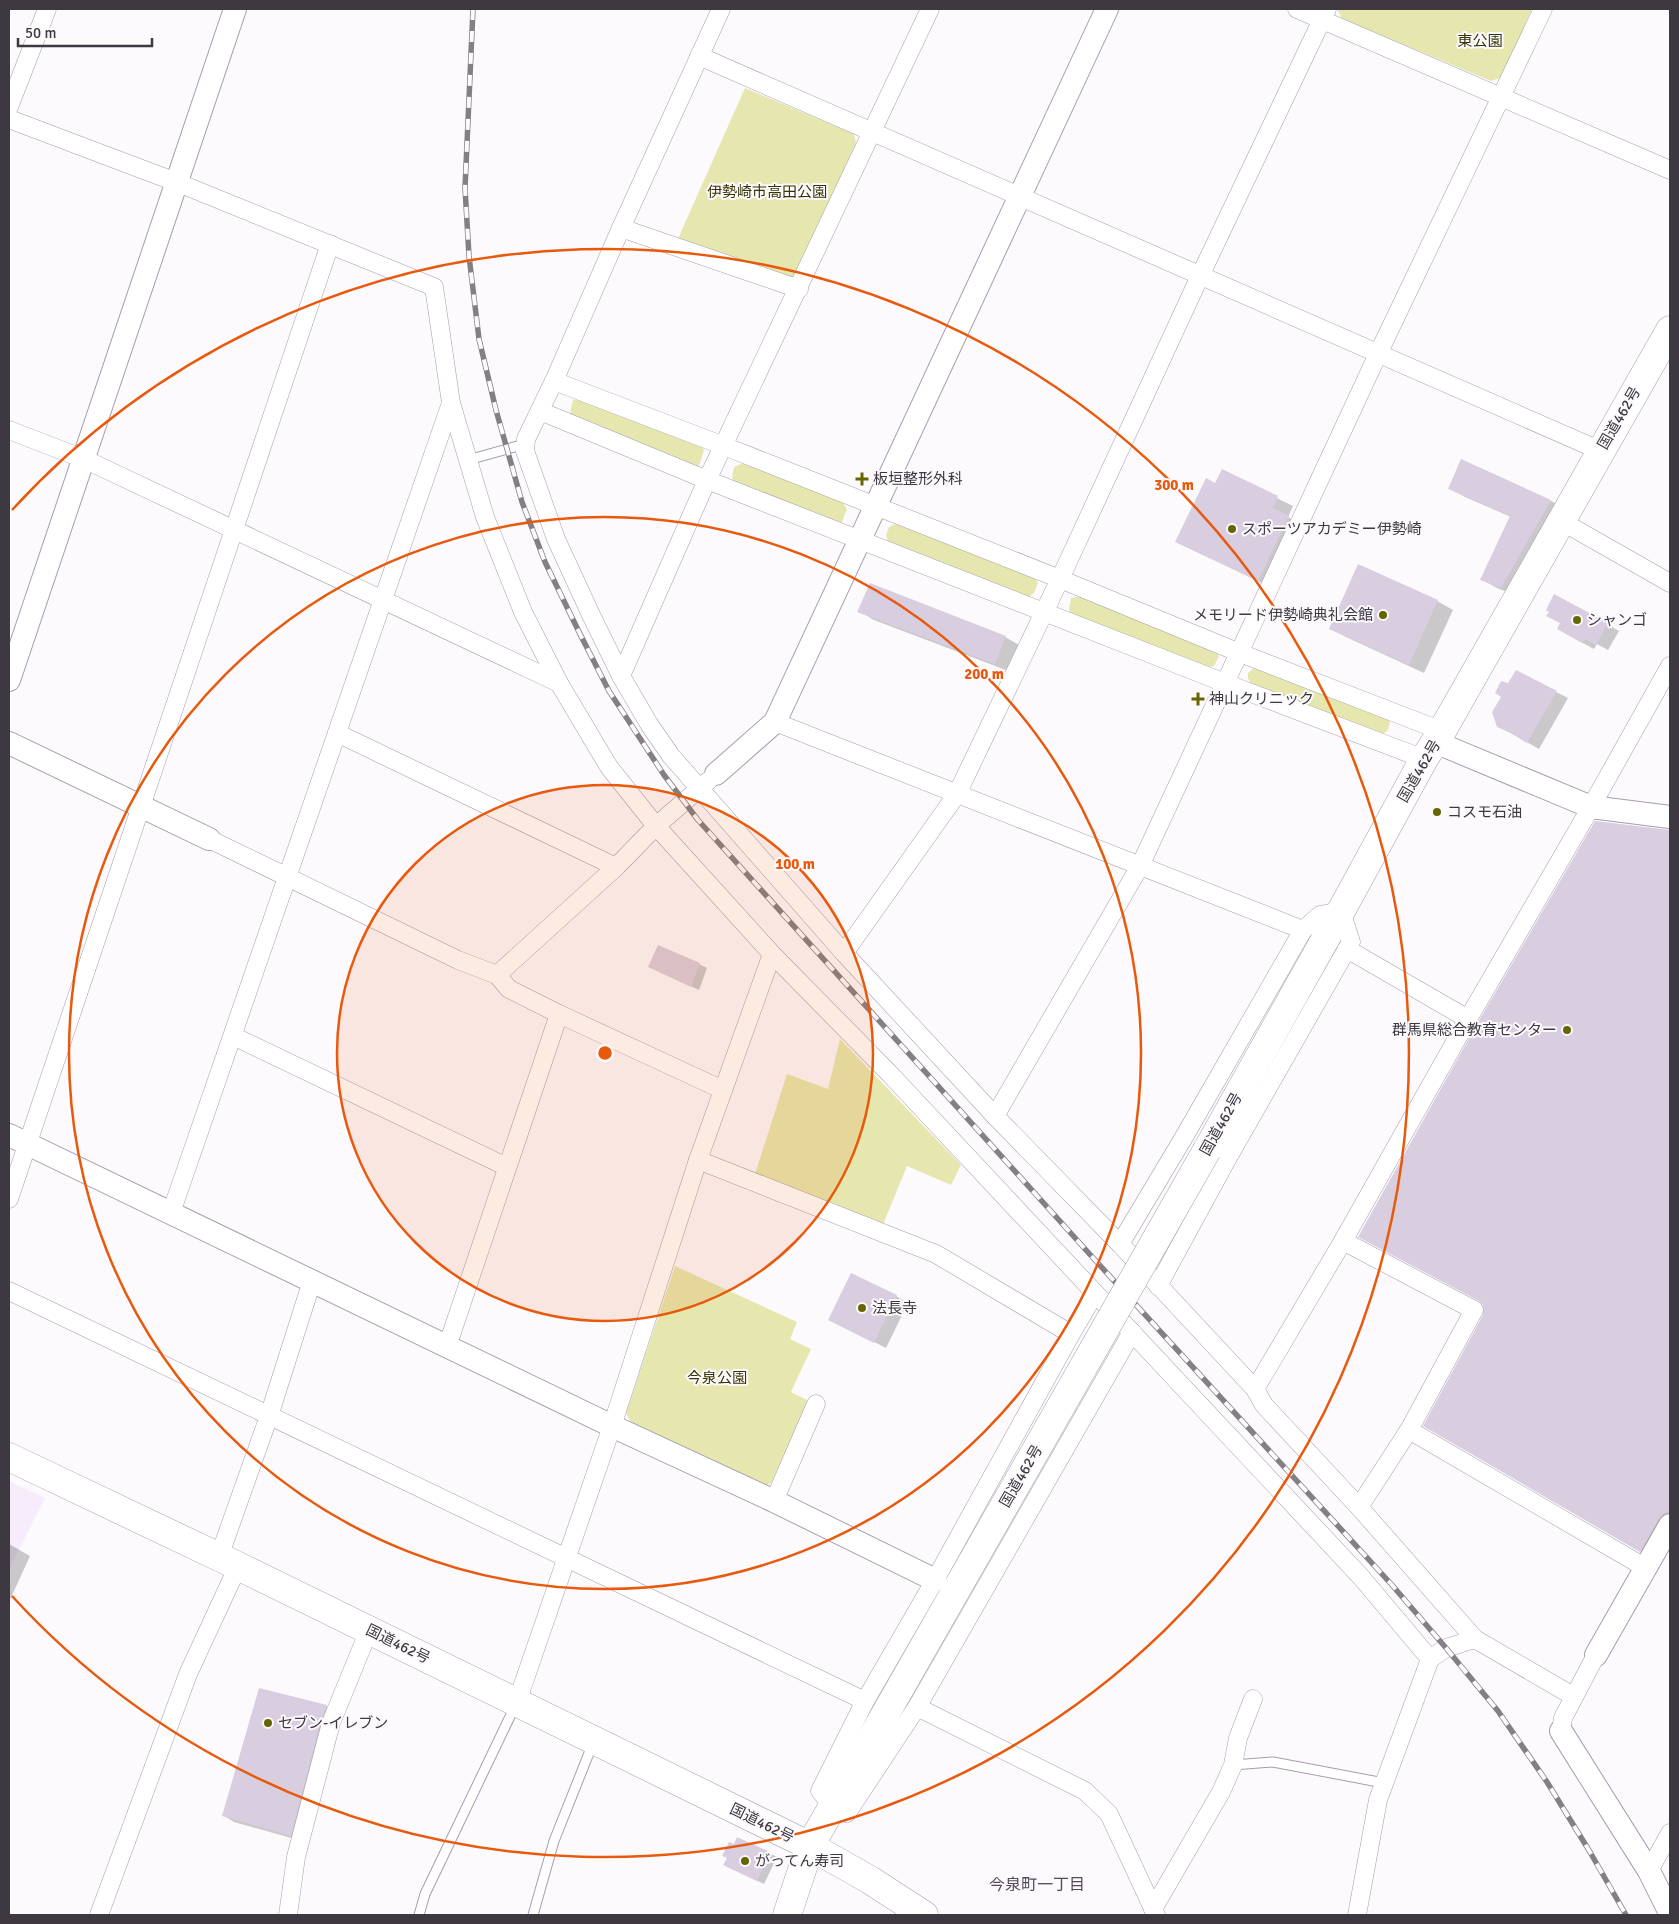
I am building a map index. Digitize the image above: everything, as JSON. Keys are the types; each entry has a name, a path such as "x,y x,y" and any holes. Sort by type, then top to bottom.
{"main road":[{"name":"国道462号","path":"9,1457 229,1561 810,1846 834,1807 1207,1150 1434,744 1670,330"},
{"path":"787,1915 810,1846 870,1880 924,1915"}],"street":[{"path":"9,107 47,9"},
{"path":"9,680 235,9"},
{"path":"721,9 621,228 554,381 526,438 525,444 525,451 556,539 621,676 649,724 671,756 708,782 844,953 995,1116 1120,1244 1256,1389 1264,1405 1359,1507 1476,1639 1573,1696"},
{"path":"621,676 707,480 930,9"},
{"path":"496,976 616,867 656,826 775,722 1107,9"},
{"path":"1298,9 1324,14 1502,98 1670,170"},
{"path":"995,1116 1140,866 1378,354 1543,9"},
{"path":"844,953 957,794 1060,579 1324,14"},
{"path":"699,56 1601,451"},
{"path":"9,118 176,182 434,287 451,402 485,517 523,612 559,683 609,768 656,826 772,954 889,1072 1361,1577 1430,1659"},
{"path":"621,228 799,289"},
{"path":"9,1199 18,1140 141,806 330,244"},
{"path":"554,381 724,446 1240,652 1434,744 1592,807 1670,817"},
{"path":"172,1213 451,402"},
{"path":"540,411 707,480 1225,683 1434,744"},
{"path":"9,430 84,459 559,683"},
{"path":"1561,521 1670,583"},
{"path":"1256,1389 1592,807 1670,666"},
{"path":"775,722 1303,930"},
{"path":"337,733 616,867"},
{"path":"9,743 288,876 458,960 496,976 509,989 559,1014 723,1090"},
{"path":"1120,1244 1303,930 1320,915 1341,912 1351,942 1226,1161 1158,1286"},
{"path":"1347,949 1468,1019"},
{"path":"517,1702 612,1426 698,1160 772,954"},
{"path":"447,1347 559,1014"},
{"path":"233,1036 507,1167"},
{"path":"18,1140 612,1426 774,1501 935,1580"},
{"path":"698,1160 936,1254 1071,1334"},
{"path":"1343,1241 1474,1310 1408,1430 1359,1507"},
{"path":"100,1915 229,1561 269,1416 312,1281"},
{"path":"9,1291 865,1702"},
{"path":"1095,1293 865,1702 820,1791 834,1807 847,1813 917,1707 1132,1332"},
{"path":"774,1501 816,1404"},
{"path":"1408,1430 1646,1568"},
{"path":"1670,1525 1573,1696 1563,1718 1561,1730 1649,1871 1670,1913"},
{"path":"288,1915 296,1857 331,1723 369,1630"},
{"path":"1357,1915 1378,1800 1430,1659 1446,1648 1476,1639"},
{"path":"1154,1912 1221,1792 1233,1765 1238,1738 1253,1699"},
{"path":"917,1707 1085,1791 1109,1814 1154,1912"},
{"path":"1649,1871 1670,1833"}],"lane":[{"path":"468,460 525,444"},
{"path":"419,1915 425,1894 517,1702"},
{"path":"534,1915 554,1840 594,1741"},
{"path":"1233,1765 1273,1762 1384,1784"}],"shaded area":[{"path":"9,1481 45,1498 9,1569"}],"green space":[{"name":"東公園","path":"1337,9 1532,9 1502,77 1491,81 1342,19"},
{"name":"伊勢崎市高田公園","path":"745,88 854,134 856,143 797,277 788,279 677,241"},
{"path":"580,398 701,446 704,450 699,466 694,468 571,418 570,413 573,400"},
{"path":"743,463 842,501 847,509 842,522 832,523 735,484 732,478 734,467"},
{"path":"897,523 1034,577 1038,583 1034,593 1029,597 888,541 886,536 889,527"},
{"path":"1080,596 1215,650 1219,656 1214,666 1203,668 1070,616 1071,598"},
{"path":"1254,668 1263,668 1385,714 1390,722 1388,730 1382,735 1254,688 1248,679 1248,673"},
{"path":"840,1039 961,1165 951,1185 907,1166 882,1227 755,1174 787,1074 828,1089"},
{"name":"今泉公園","path":"675,1266 797,1322 790,1339 811,1349 791,1392 809,1401 771,1483 764,1486 632,1425 626,1413"}],"building":[{"path":"1461,459 1551,500 1501,588 1480,580 1510,516 1448,489"},
{"name":"スポーツアカデミー伊勢崎","path":"1222,469 1278,496 1273,508 1289,516 1258,581 1175,542 1206,478 1215,483"},
{"name":"メモリード伊勢崎典礼会館","path":"1358,564 1438,600 1409,665 1329,629"},
{"path":"870,583 1006,636 995,664 857,612"},
{"name":"シャンゴ","path":"1554,594 1608,623 1596,645 1585,639 1582,643 1557,629 1560,623 1546,616 1549,612 1546,610"},
{"path":"1516,670 1557,691 1527,743 1497,727 1492,712 1501,697 1495,693 1501,681 1508,683"},
{"name":"群馬県総合教育センター","path":"1595,821 1670,830 1670,1512 1664,1513 1659,1518 1640,1552 1423,1426 1483,1315 1483,1305 1479,1301 1358,1237 1477,1024"},
{"path":"658,945 700,963 691,987 648,967"},
{"name":"法長寺","path":"851,1273 897,1295 874,1343 828,1320"},
{"path":"259,1688 327,1705 321,1720 291,1836 222,1816"},
{"name":"がってん寿司","path":"737,1837 770,1852 757,1881 723,1865 727,1858 722,1856 729,1842 734,1844"}],"railway":[{"path":"473,9 465,188 469,256 479,339 496,410 522,502 545,562 609,691 664,775 698,820 1095,1260 1392,1585 1446,1648 1498,1711 1547,1782 1626,1915"}],"place":[{"name":"板垣整形外科","path":"862,479"},
{"name":"スポーツアカデミー伊勢崎","path":"1232,529"},
{"name":"メモリード伊勢崎典礼会館","path":"1383,615"},
{"name":"シャンゴ","path":"1577,620"},
{"name":"神山クリニック","path":"1198,699"},
{"name":"コスモ石油","path":"1437,812"},
{"name":"群馬県総合教育センター","path":"1567,1030"},
{"name":"法長寺","path":"862,1308"},
{"name":"セブン-イレブン","path":"268,1723"},
{"name":"がってん寿司","path":"745,1861"}],"district":[{"name":"今泉町一丁目","path":"1037,1884"}]}
